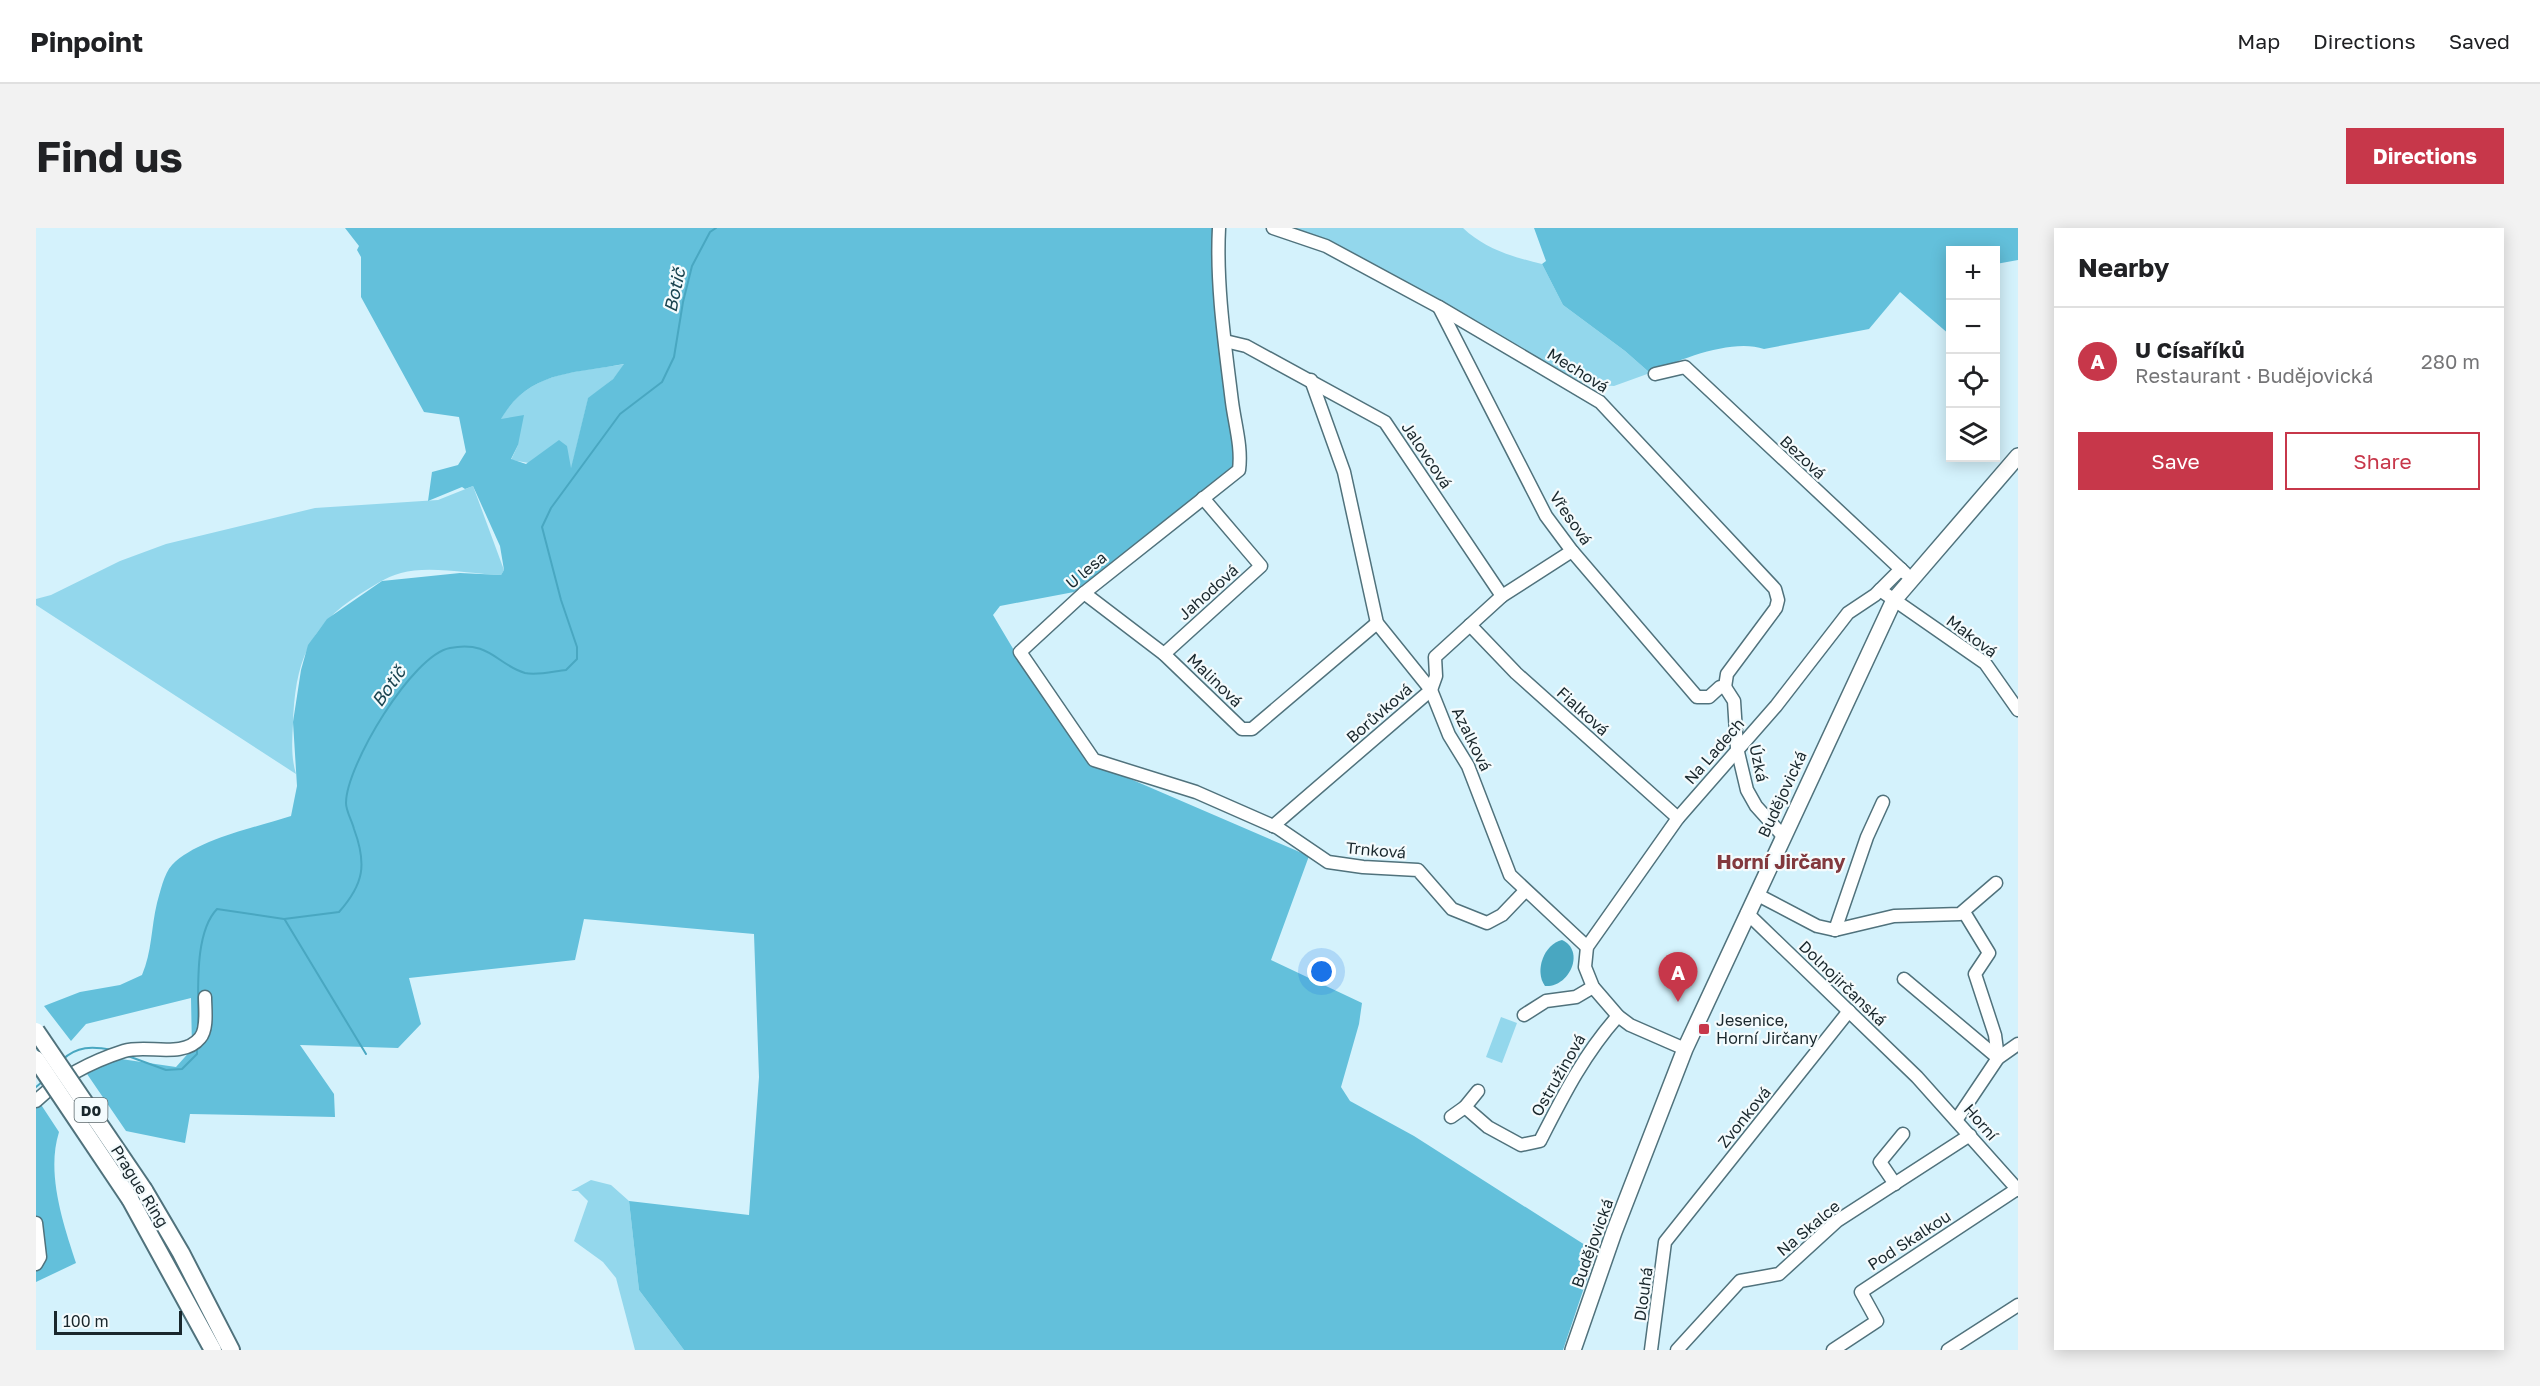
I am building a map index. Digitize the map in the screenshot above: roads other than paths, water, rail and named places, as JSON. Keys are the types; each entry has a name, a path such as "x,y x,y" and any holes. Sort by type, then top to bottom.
{"highway":[{"name":"Prague Ring","path":"36,1031 137,1195 213,1350"},
{"name":"Prague Ring","path":"36,1059 181,1253 231,1350"}],"main road":[{"name":"Budějovická","path":"1573,1350 1614,1232 1685,1049 1906,574 2018,456"}],"street":[{"name":"U lesa","path":"1220,228 1218,255 1226,341 1241,454 1239,470 1084,593 1020,652 1094,760 1196,792 1273,826"},
{"name":"Mechová","path":"1273,228 1326,246 1439,307 1600,402 1775,589 1778,600 1776,608 1727,674 1725,687"},
{"name":"Vřesová","path":"1439,307 1546,516 1572,551 1697,697 1709,697 1720,687 1725,687"},
{"name":"Jalovcová","path":"1226,341 1246,346 1385,422 1502,596"},
{"name":"Bezová","path":"1655,374 1685,367 1906,574"},
{"name":"Azalková","path":"1311,380 1344,472 1377,623 1431,690 1449,735 1468,766 1510,874 1525,891 1587,947"},
{"name":"Jahodová","path":"1164,654 1261,566 1203,498"},
{"name":"Borůvková","path":"1273,826 1431,690 1436,676 1435,657 1502,596 1572,551"},
{"name":"Na Ladech","path":"1587,947 1678,818 1776,706 1848,613 1906,574"},
{"path":"1880,590 1894,600"},
{"name":"Malinová","path":"1084,593 1164,654 1242,729 1252,729 1377,623"},
{"name":"Maková","path":"1894,600 1985,663 2018,710"},
{"name":"Fialková","path":"1470,625 1516,673 1678,818"},
{"name":"Úzká","path":"1725,687 1734,701 1737,748 1747,790 1756,806 1783,836"},
{"path":"1835,930 1867,837 1883,802"},
{"name":"Trnková","path":"1273,826 1328,862 1418,870 1452,909 1487,923 1502,915 1525,891"},
{"path":"1756,894 1817,926 1835,930 1894,916 1940,916 1964,912 1996,883"},
{"path":"1964,912 1989,953 1975,974 1995,1035 1998,1058"},
{"name":"Dolnojirčanská","path":"1747,913 1917,1077"},
{"path":"1587,947 1585,967 1593,987 1618,1016 1630,1025 1685,1049"},
{"path":"1904,979 1998,1058"},
{"path":"1524,1015 1546,1001 1576,998 1593,987"},
{"path":"36,1101 48,1089 83,1068 126,1050 174,1049 189,1046 200,1039 204,1030 206,997"},
{"name":"Zvonková","path":"1665,1242 1849,1011"},
{"name":"Ostružinová","path":"1464,1107 1488,1127 1521,1145 1540,1141 1568,1085 1594,1043 1618,1016"},
{"path":"1957,1119 1998,1058 2018,1044"},
{"name":"Horní","path":"1917,1077 2018,1189"},
{"path":"1451,1117 1478,1092"},
{"path":"1895,1184 1880,1162 1903,1134"},
{"name":"Na Skalce","path":"1677,1350 1740,1281 1779,1274 1837,1221 1970,1135"},
{"name":"Pod Skalkou","path":"1833,1350 1877,1321 1861,1292 2018,1189"},
{"path":"36,1223 40,1257 36,1264"},
{"name":"Dlouhá","path":"1651,1350 1665,1242"},
{"path":"1948,1350 2018,1305"}],"waterway":[{"name":"Botič","path":"198,1030 201,949 209,920 217,909 284,919 339,912 354,892 362,863 358,841 346,806 349,786 357,764 384,714 400,690 418,670 435,655 450,648 464,646 484,650 507,665 530,674 566,670 577,659 577,647 561,600 542,527 551,508 620,414 662,382 674,357 683,302 692,266 710,232 716,228"},
{"path":"285,920 366,1054"},
{"name":"Botič","path":"128,1056 166,1070 182,1069 197,1054 197,1047"},
{"name":"Botič","path":"62,1060 73,1052 85,1048 112,1050"},
{"name":"Botič","path":"36,1087 42,1082"}],"place":[{"name":"U Císaříků","path":"1678,1002"},
{"name":"Jesenice, Horní Jirčany","path":"1704,1029"}],"district":[{"name":"Horní Jirčany","path":"1781,861"}]}
